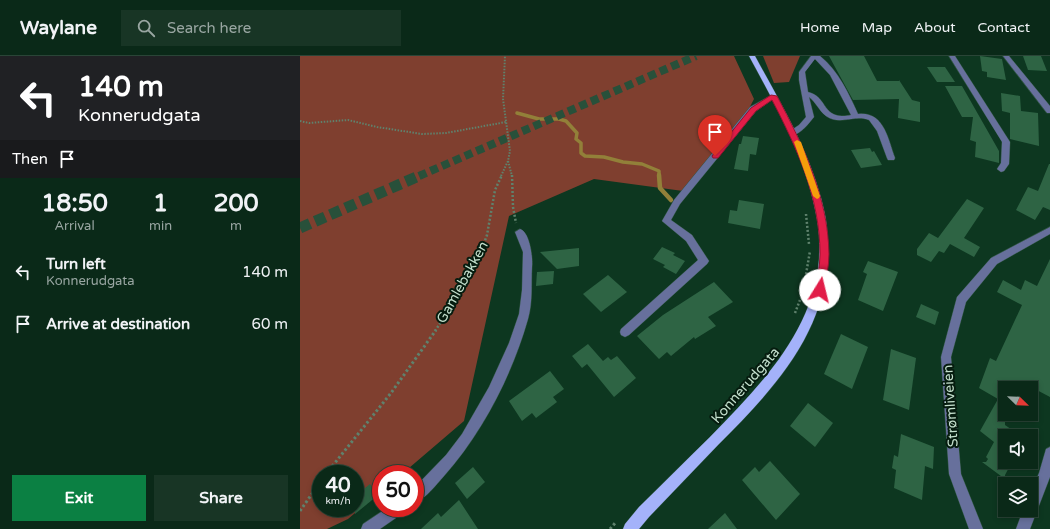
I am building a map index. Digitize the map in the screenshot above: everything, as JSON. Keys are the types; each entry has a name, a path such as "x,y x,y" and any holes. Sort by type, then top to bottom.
{"main road":[{"name":"Konnerudgata","path":"630,529 644,512 768,385 783,366 808,325 820,290 825,255 824,239 822,220 813,182 793,133 752,56"}],"street":[{"path":"793,133 802,127 810,117 802,80 802,72 815,56 824,61 844,93 855,116"},
{"path":"952,56 1006,142 1005,164 1000,169"},
{"path":"1006,56 1050,112"},
{"path":"805,93 816,97 826,112 834,118 846,119 864,115 874,119 878,125 891,158"},
{"path":"624,332 704,261 689,238 666,221 677,202 753,109 774,96"},
{"name":"Strømliveien","path":"976,529 955,474 946,357 961,300 994,261 1050,230"},
{"path":"424,487 442,469 469,435 487,404 508,357 523,318 527,285 527,250 520,232"},
{"path":"1038,491 1050,454"},
{"path":"368,529 385,517"},
{"path":"1023,529 1028,517"}],"path":[{"name":"Gamlebakken","path":"333,465 391,393 455,301 480,254 487,236 496,190 508,161 510,151 503,99 505,56"},
{"path":"300,121 309,123 348,120 377,127 422,134 446,133 506,122"},
{"path":"508,161 512,170 511,189 514,219 520,232"},
{"path":"802,292 810,251 806,209"},
{"path":"794,318 800,299"},
{"path":"300,511 312,494"},
{"path":"610,529 620,517"}],"shaded area":[{"path":"300,56 734,56 754,99 743,120 683,191 594,179 509,216 464,421 413,465 372,465 372,499 364,505 364,465 312,465 312,517 350,517 327,529 300,529"},
{"path":"763,56 800,56 789,82 774,83"}],"building":[{"path":"829,56 864,56 877,81 899,80 912,100 920,102 920,122 898,118 899,99 853,100"},
{"path":"980,56 1002,59 1006,80 987,77 987,72 982,71"},
{"path":"1023,56 1041,56 1047,71 1028,70"},
{"path":"927,67 945,67 955,82 937,82"},
{"path":"945,86 962,86 999,151 999,163 975,157 976,142 970,140 973,117 962,117"},
{"path":"1001,93 1020,96 1021,111 1038,113 1039,146 1010,139 1010,113 1002,111"},
{"path":"743,136 759,138 756,155 750,154 748,171 734,169 739,144 741,144"},
{"path":"870,148 872,152 874,151 882,165 861,168 851,150"},
{"path":"1049,164 1050,210 1043,207 1035,220 1016,210 1028,187 1038,191"},
{"path":"967,199 984,208 964,238 980,247 974,257 950,244 944,253 939,251 931,262 917,255 917,249 929,233 938,238"},
{"path":"739,200 764,204 760,229 728,223 730,210 737,211"},
{"path":"662,247 675,253 673,255 685,261 676,274 663,267 665,265 653,259"},
{"path":"579,248 579,266 557,269 540,252"},
{"path":"1050,259 1050,397 1038,391 1038,381 998,381 998,399 979,388 990,358 996,361 1022,305 997,292 1003,280 1021,290 1025,280 1037,286"},
{"path":"868,261 898,272 883,311 858,300 867,274 863,272"},
{"path":"554,271 553,284 536,286 537,272"},
{"path":"608,275 627,292 601,312 583,294"},
{"path":"714,282 733,302 708,317 716,326 695,339 694,337 671,356 667,352 659,359 637,336 663,315"},
{"path":"921,304 939,312 935,325 916,317"},
{"path":"841,334 868,347 852,389 824,374"},
{"path":"588,344 603,361 608,357 611,360 617,356 636,378 614,397 587,364 582,368 572,356"},
{"path":"891,349 916,358 909,410 883,400"},
{"path":"550,371 564,389 553,397 557,402 536,418 532,413 522,421 509,401"},
{"path":"998,399 998,421 1005,421 1005,425 1011,429 998,429 998,469 1008,469 1005,477 1002,477 982,462 986,462 988,459 986,457 994,442 980,431"},
{"path":"808,403 833,423 815,447 790,426"},
{"path":"901,434 934,447 933,469 925,466 922,500 894,488 896,470 892,468 894,455 898,457"},
{"path":"770,461 800,494 776,520 742,480 755,467 759,472"},
{"path":"473,467 485,482 467,499 455,483"},
{"path":"370,484 372,487 372,500 364,507 364,489"},
{"path":"459,500 478,529 421,529 438,513 441,517"},
{"path":"725,513 737,529 708,529"}],"waterway":[{"path":"517,113 539,119 559,119 566,121 577,133 576,139 581,143 581,153 585,156 604,157 623,162 642,164 659,171 659,175"},
{"path":"659,175 660,188 671,200"}],"tunnel":[{"path":"419,176 696,56"},
{"path":"300,228 421,175"}],"slow traffic":[{"path":"797,142 804,157 817,196"}],"route":[{"path":"715,156 753,109 774,96 804,157 818,200 822,220 825,255 820,290"}]}
